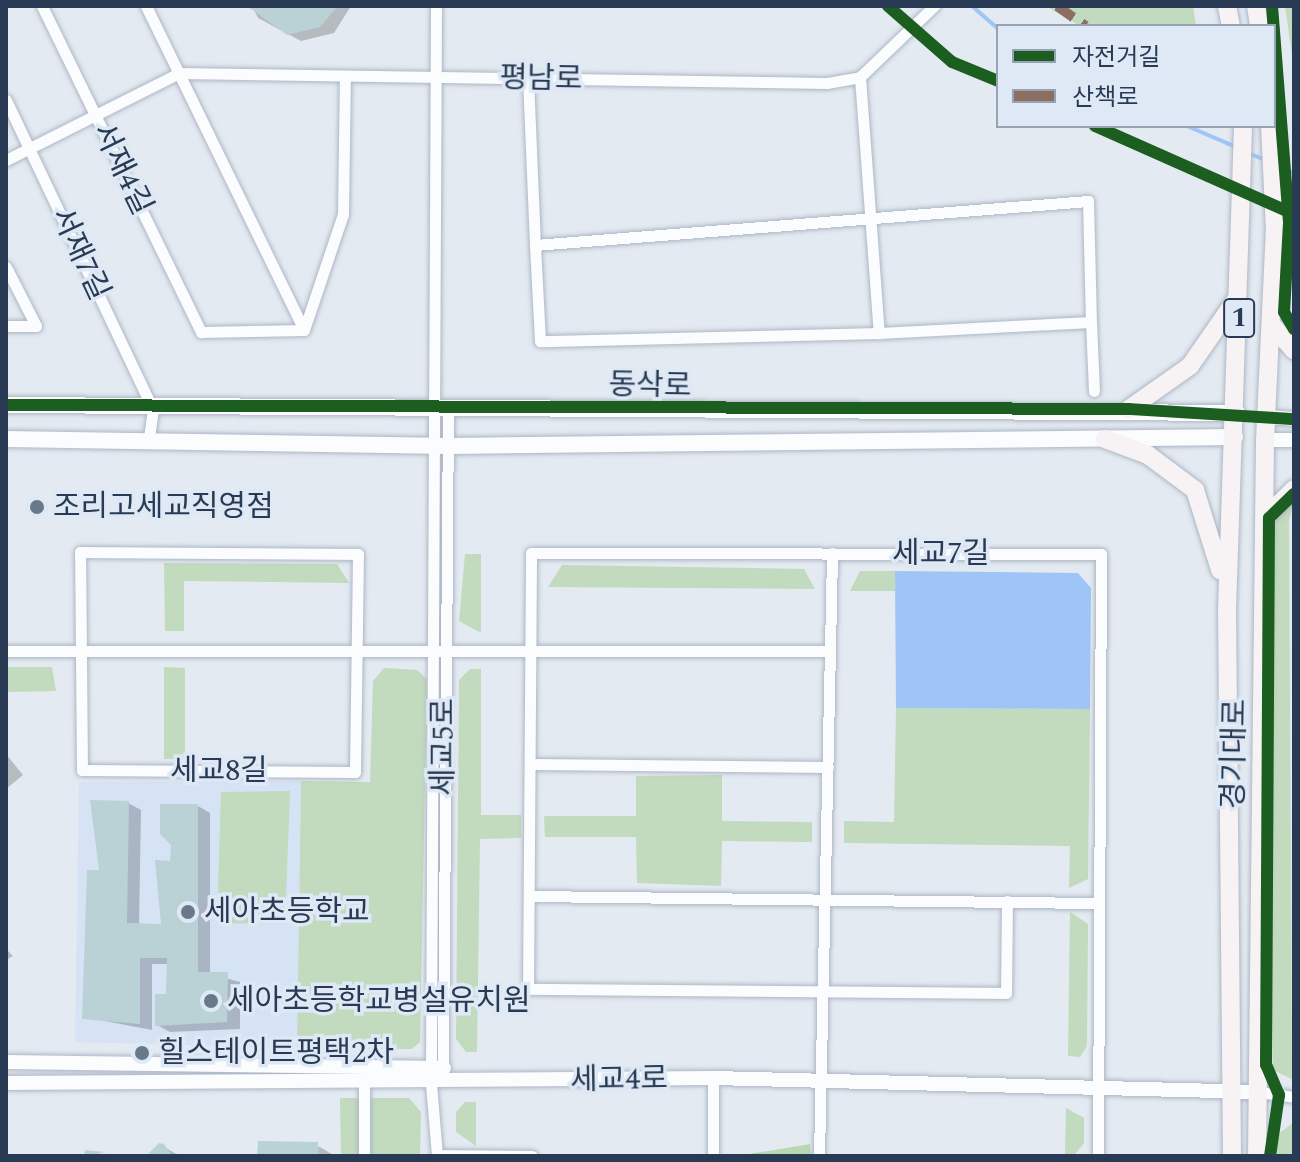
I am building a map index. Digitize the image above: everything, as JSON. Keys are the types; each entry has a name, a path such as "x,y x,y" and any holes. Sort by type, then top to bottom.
{"main road":[{"name":"경기대로","path":"1232,1156 1227,610 1237,413 1243,128"},
{"name":"경기대로","path":"1257,1156 1265,440 1275,231 1270,128"},
{"path":"1129,409 1168,386 1211,344 1240,287"},
{"path":"1271,324 1294,350"},
{"name":"동삭로","path":"6,405 441,411 1129,409 1267,417"},
{"name":"동삭로","path":"6,439 149,438 440,446 1235,437"},
{"path":"1235,437 1265,440"},
{"path":"1105,439 1148,455 1195,490 1214,539 1227,610"},
{"path":"1264,519 1294,489"}],"street":[{"name":"서재4길","path":"42,6 201,332 304,330"},
{"path":"146,6 304,330"},
{"path":"436,6 441,411"},
{"path":"879,333 860,77 934,6"},
{"path":"6,160 179,73"},
{"name":"평남로","path":"179,73 528,78 860,77"},
{"path":"304,330 343,214 345,76"},
{"path":"528,78 540,341 879,333 1091,322"},
{"name":"서재7길","path":"6,100 153,409"},
{"path":"535,245 869,221 1088,201 1094,391"},
{"path":"6,267 36,326 6,326"},
{"path":"149,438 153,409"},
{"name":"세교5로","path":"437,1156 441,411"},
{"name":"세교5로","path":"439,651 441,411"},
{"name":"동삭로","path":"1267,417 1294,419"},
{"path":"1265,440 1294,440"},
{"name":"세교8길","path":"80,552 358,554 356,651 355,772 82,770 80,552"},
{"name":"세교7길","path":"1007,901 1006,993 528,989 531,553 1101,554 1095,903 1100,1083 1098,1156"},
{"path":"819,1156 827,993 832,553"},
{"path":"6,651 829,651"},
{"path":"530,764 828,767"},
{"path":"529,896 1095,903"},
{"path":"6,1062 438,1068"},
{"path":"713,1078 713,1156"},
{"name":"세교4로","path":"6,1083 437,1085 713,1078 1232,1086 1259,1092"},
{"path":"364,1084 364,1156"},
{"path":"1259,1092 1294,1097"},
{"path":"437,1156 532,1156"}],"shaded area":[{"name":"세아초등학교","path":"301,781 297,1048 75,1042 79,782"}],"green space":[{"path":"1046,6 1193,6 1196,24 1077,24"},
{"path":"1285,6 1294,6 1294,68"},
{"path":"1294,499 1289,522 1292,1079 1273,1070 1268,805 1273,519"},
{"path":"465,554 481,554 481,633 459,621"},
{"path":"164,563 337,564 349,583 184,581 184,631 165,631"},
{"path":"562,565 804,569 815,589 548,587"},
{"path":"860,571 895,571 895,591 850,591"},
{"path":"6,667 52,667 56,691 6,692"},
{"path":"164,667 185,668 185,759 164,759"},
{"path":"384,668 417,670 427,679 420,1042 412,1049 297,1048 301,781 370,782 373,681"},
{"path":"470,669 481,669 481,815 521,815 521,838 480,839 477,1052 466,1052 456,1039 459,680"},
{"path":"896,708 1090,709 1088,879 1069,888 1070,846 844,843 844,821 894,822"},
{"path":"722,775 722,821 812,822 812,842 722,841 721,886 637,883 636,837 545,837 544,816 636,816 636,776"},
{"path":"290,791 285,924 217,923 221,792"},
{"path":"1070,912 1088,924 1087,1046 1080,1057 1068,1056"},
{"path":"340,1098 409,1098 421,1112 420,1156 341,1156"},
{"path":"465,1102 476,1102 476,1146 456,1132 456,1112"},
{"path":"1066,1108 1084,1118 1084,1143 1075,1154 1065,1154"},
{"path":"1293,1123 1292,1156 1275,1156 1275,1136"},
{"path":"810,1144 811,1156 742,1156 743,1155"}],"water":[{"path":"895,571 1078,573 1091,588 1090,709 896,708"}],"building":[{"path":"247,6 338,6 320,27 287,35"},
{"path":"90,800 129,801 127,923 161,924 155,860 170,861 171,845 160,834 160,804 198,804 198,972 228,972 227,1022 155,1026 155,994 166,994 167,958 140,958 140,1024 82,1019 87,870 99,870"},
{"path":"258,1141 318,1142 319,1156 257,1156"},
{"path":"159,1143 164,1144 172,1156 146,1156"},
{"path":"85,1150 105,1152 84,1156"}],"waterway":[{"path":"972,6 996,27"},
{"path":"1192,128 1236,147"},
{"path":"1248,153 1265,160"},
{"path":"1277,165 1294,173"}],"marked path":[{"path":"1057,6 1083,24"}],"cycle path":[{"path":"888,6 952,62 996,80"},
{"path":"1272,6 1273,24"},
{"path":"1276,57 1289,223 1284,312 1294,329"},
{"path":"1100,128 1294,214"},
{"path":"6,405 1129,409 1294,419"},
{"path":"1270,1156 1279,1095 1266,1065 1269,518 1294,494"}],"place":[{"name":"조리고세교직영점","path":"37,507"},
{"name":"세아초등학교","path":"188,912"},
{"name":"세아초등학교병설유치원","path":"211,1001"},
{"name":"힐스테이트평택2차","path":"142,1053"}]}
